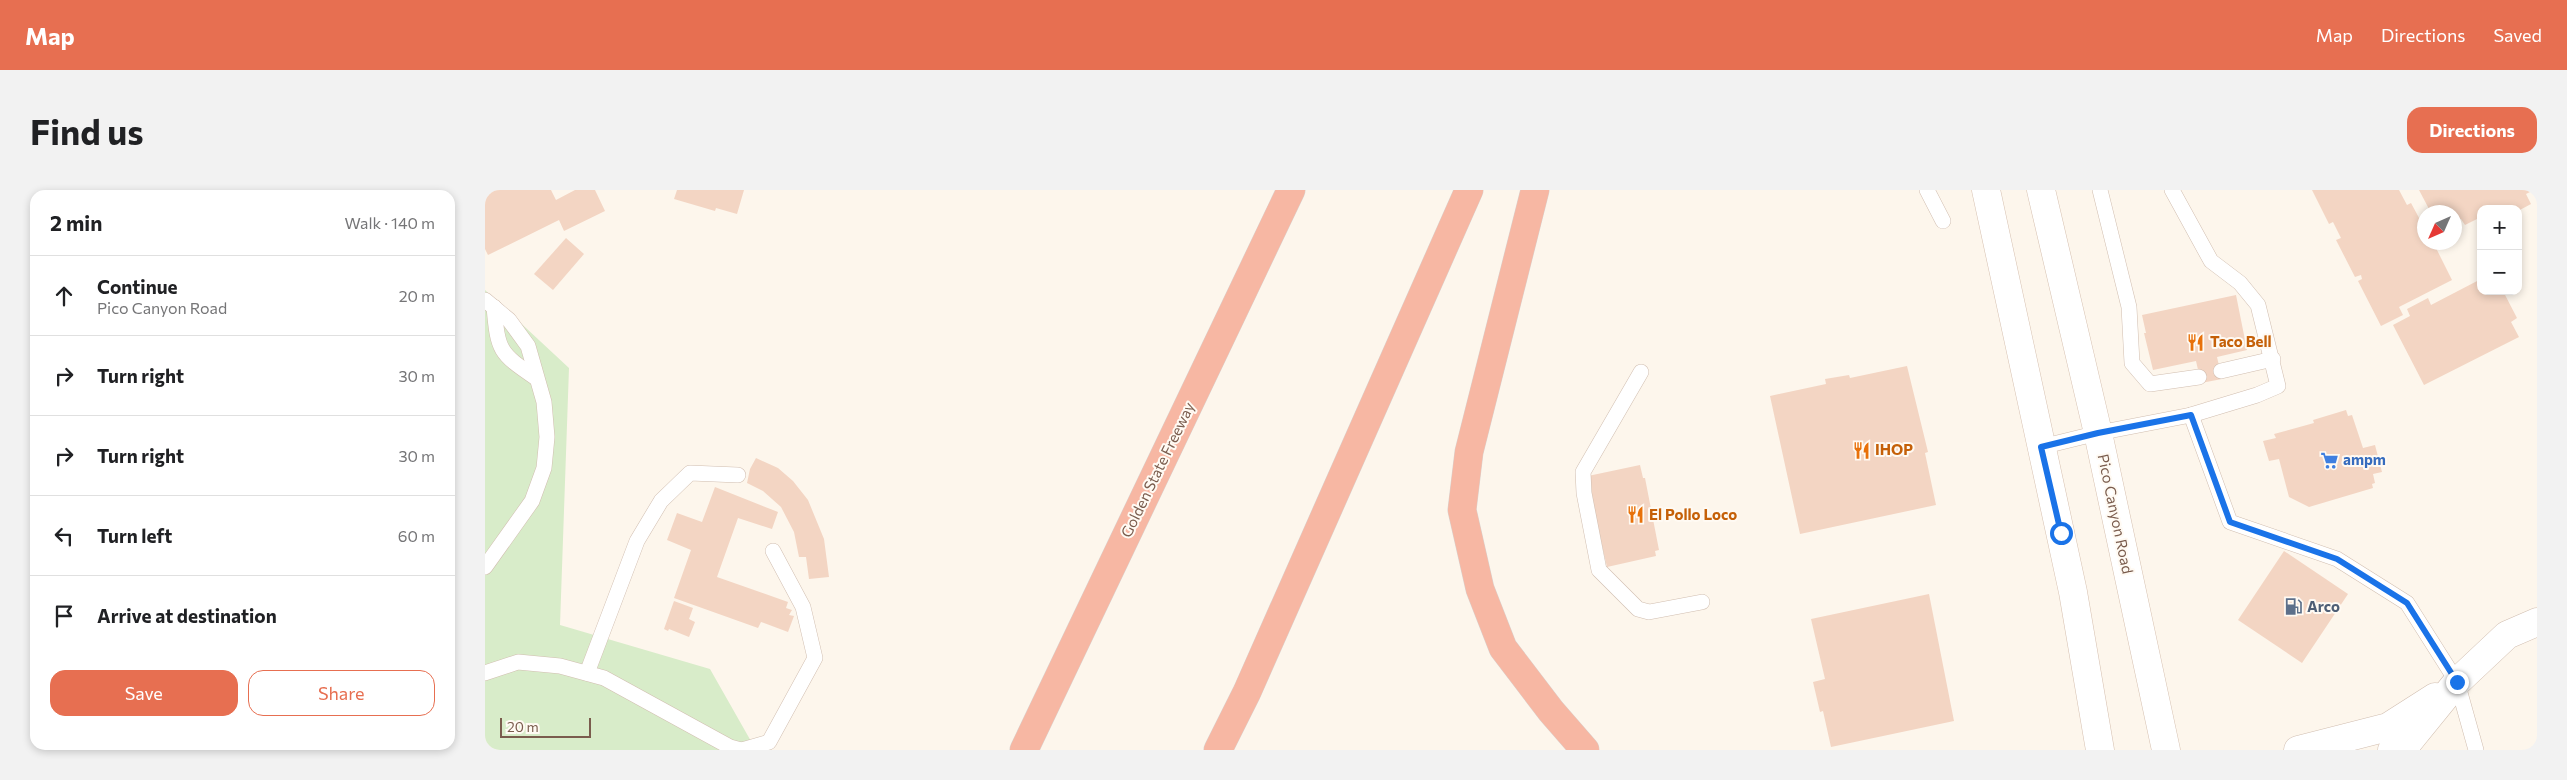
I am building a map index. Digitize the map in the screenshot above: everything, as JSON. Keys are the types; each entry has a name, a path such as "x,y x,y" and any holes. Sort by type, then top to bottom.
{"highway":[{"path":"1265,246 1276,190"},
{"name":"Golden State Freeway","path":"1023,750 1291,190"},
{"path":"1218,750 1247,692 1469,190"},
{"path":"1535,190 1469,452 1462,510 1480,589 1503,648 1551,711 1585,750"}],"main road":[{"path":"1986,190 2073,592 2100,750"},
{"name":"Pico Canyon Road","path":"2041,190 2098,433 2166,750"},
{"path":"2392,750 2405,746 2457,682 2507,634 2537,622"},
{"path":"2298,750 2388,727 2457,682"}],"lane":[{"path":"1927,190 1943,221"},
{"path":"2100,190 2129,307 2132,363 2151,384 2199,376"},
{"path":"2041,447 2098,433 2191,415 2257,395 2278,386 2273,359 2257,305 2240,283 2211,261 2172,190"},
{"path":"489,304 501,351 536,378"},
{"path":"485,567 532,500 544,468 547,436 544,402 528,346 509,320 489,304"},
{"path":"2221,371 2273,359"},
{"path":"1641,372 1583,472 1584,493 1599,570 1638,609 1649,612 1702,602"},
{"path":"2191,415 2230,522 2337,559 2407,603 2457,682 2476,750"},
{"path":"587,673 637,541 661,501 689,473 738,475"},
{"path":"485,673 517,662 560,666 604,678 730,747 742,750 769,742 815,658 803,607 773,551"}],"green space":[{"path":"485,290 569,368 560,625 710,669 756,750 485,750"}],"building":[{"path":"485,190 551,190 556,200 575,190 595,190 605,211 564,231 559,220 488,255 485,249"},
{"path":"677,190 744,190 737,214 716,208 715,211 674,199"},
{"path":"2312,190 2399,190 2407,205 2411,203 2417,214 2417,250 2437,250 2452,280 2399,307 2403,315 2381,326 2358,281 2362,279 2361,275 2355,277 2336,240 2341,238 2333,222 2329,224"},
{"path":"2419,190 2534,190 2526,194 2531,204 2522,209 2522,205 2477,205 2477,219 2465,225 2462,220 2462,205 2427,205"},
{"path":"566,238 584,254 553,290 534,274"},
{"path":"2477,281 2477,295 2505,295 2517,318 2511,322 2519,337 2424,385 2393,325 2410,316 2407,309 2428,298 2431,305"},
{"name":"Taco Bell","path":"2236,295 2247,350 2217,357 2222,379 2201,383 2196,361 2153,370 2144,333 2146,333 2142,315"},
{"path":"1907,366 1928,452 1925,453 1936,505 1800,534 1770,396 1826,384 1825,379 1849,375 1850,378"},
{"name":"ampm","path":"2346,410 2348,416 2352,415 2363,448 2375,445 2382,472 2373,474 2375,483 2372,484 2373,488 2309,507 2289,497 2279,459 2269,461 2263,441 2276,438 2274,434 2314,423 2313,420"},
{"path":"756,458 778,468 793,481 808,500 824,539 829,577 809,579 806,557 799,557 794,532 781,507 763,491 747,483 750,469"},
{"path":"1640,465 1643,478 1645,478 1659,550 1655,551 1656,556 1607,567 1600,537 1597,537 1588,476"},
{"path":"715,487 778,512 772,529 738,518 717,577 788,602 786,608 792,610 789,615 794,616 788,632 761,622 758,628 674,598 691,550 667,540 677,513 702,522"},
{"name":"Arco","path":"2284,551 2348,594 2302,663 2238,620"},
{"path":"1929,594 1954,721 1831,747 1823,711 1820,712 1813,682 1825,679 1811,619"},
{"path":"674,601 693,608 689,619 695,622 689,637 669,629 668,631 664,629"}],"place":[{"name":"Taco Bell","path":"2196,342"},
{"name":"IHOP","path":"1861,450"},
{"name":"ampm","path":"2329,460"},
{"name":"El Pollo Loco","path":"1635,515"},
{"name":"Arco","path":"2293,607"}],"route":[{"path":"2061,533 2041,447 2098,433 2191,415 2230,522 2337,559 2407,603 2457,682"}]}
